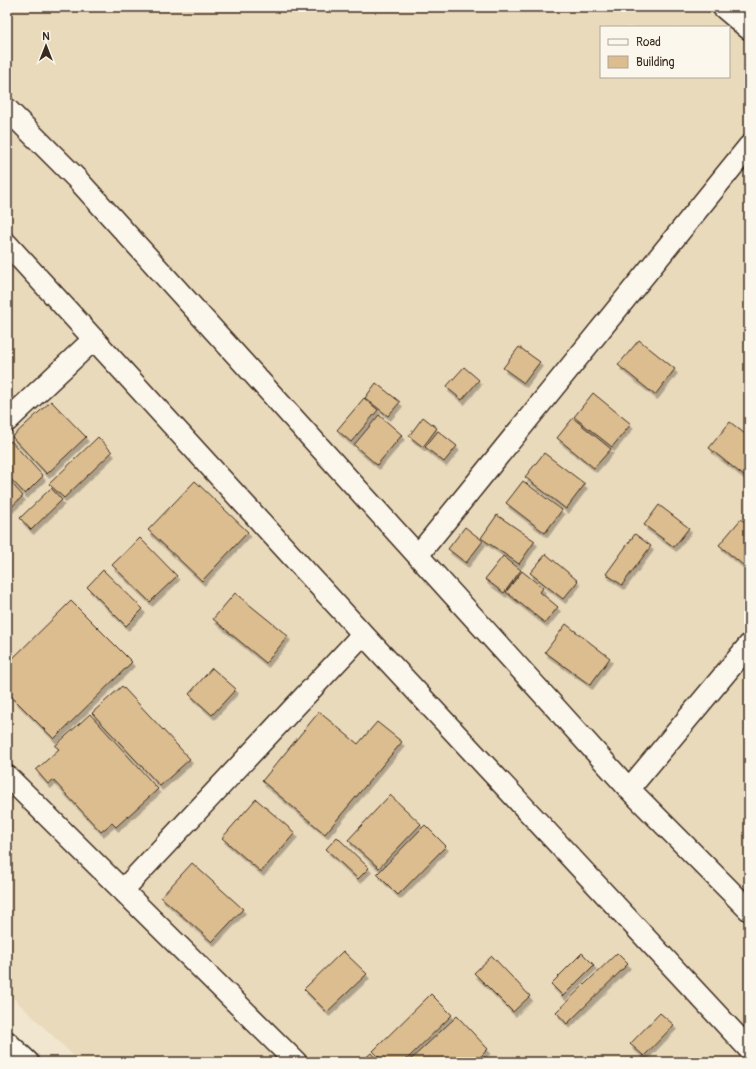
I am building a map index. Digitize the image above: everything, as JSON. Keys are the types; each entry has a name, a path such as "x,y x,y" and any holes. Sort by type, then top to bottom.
{"street":[{"path":"723,7 749,29"},
{"path":"7,109 82,185 629,789 749,910"},
{"path":"418,555 749,146"},
{"path":"7,244 363,634 749,1049"},
{"path":"7,421 94,339"},
{"path":"123,890 363,634"},
{"path":"629,789 749,645"},
{"path":"7,776 296,1062"},
{"path":"7,1042 24,1060"}],"shaded area":[{"path":"7,7 749,7 749,1062 80,1062 7,992"}],"building":[{"path":"639,340 675,369 655,395 618,365"},
{"path":"519,347 540,362 524,383 503,368"},
{"path":"464,367 479,380 462,400 446,387"},
{"path":"376,383 400,402 388,416 365,398"},
{"path":"593,393 631,424 612,447 574,417"},
{"path":"364,398 378,410 351,442 337,430"},
{"path":"51,401 86,437 47,474 12,437"},
{"path":"379,415 402,435 377,465 354,445"},
{"path":"423,417 437,428 423,447 409,436"},
{"path":"573,418 611,449 594,468 557,438"},
{"path":"730,422 749,437 749,480 709,448"},
{"path":"438,431 457,446 444,462 425,447"},
{"path":"98,437 112,452 64,498 49,484"},
{"path":"11,441 43,476 25,494 7,475 7,445"},
{"path":"544,453 585,484 566,509 525,477"},
{"path":"7,478 23,496 7,511"},
{"path":"195,481 248,532 202,581 148,530"},
{"path":"523,481 562,510 545,533 506,503"},
{"path":"51,488 62,500 31,530 20,518"},
{"path":"659,505 689,528 674,547 644,525"},
{"path":"497,515 535,541 519,564 481,538"},
{"path":"741,519 749,525 749,570 719,545"},
{"path":"465,527 483,541 466,563 448,549"},
{"path":"635,534 651,546 622,585 606,574"},
{"path":"140,538 177,576 150,602 112,565"},
{"path":"546,554 578,581 563,599 530,573"},
{"path":"503,556 521,570 504,593 485,579"},
{"path":"103,570 143,609 126,626 87,587"},
{"path":"522,571 543,588 540,592 558,607 545,623 506,592"},
{"path":"235,593 288,636 266,663 213,619"},
{"path":"71,601 132,662 54,739 7,692 7,664"},
{"path":"566,624 610,658 590,685 545,652"},
{"path":"212,668 236,689 212,715 189,694"},
{"path":"122,686 190,759 160,786 92,713"},
{"path":"319,712 358,744 377,722 402,742 325,834 262,781"},
{"path":"90,714 158,789 116,827 112,823 101,832 53,780 48,784 36,770 59,749 55,746"},
{"path":"390,795 421,824 379,868 348,840"},
{"path":"256,799 295,833 261,872 222,838"},
{"path":"425,825 446,846 398,895 377,874"},
{"path":"337,837 369,868 358,879 326,849"},
{"path":"192,863 243,909 212,942 161,897"},
{"path":"343,951 367,974 327,1012 304,989"},
{"path":"582,953 594,965 563,996 551,984"},
{"path":"617,953 628,964 567,1024 556,1012"},
{"path":"492,956 530,996 513,1012 474,973"},
{"path":"431,994 452,1015 404,1062 384,1062 373,1051"},
{"path":"660,1013 674,1025 644,1056 630,1044"},
{"path":"457,1016 488,1049 475,1062 408,1062"},
{"path":"371,1053 379,1062 361,1062"}]}
